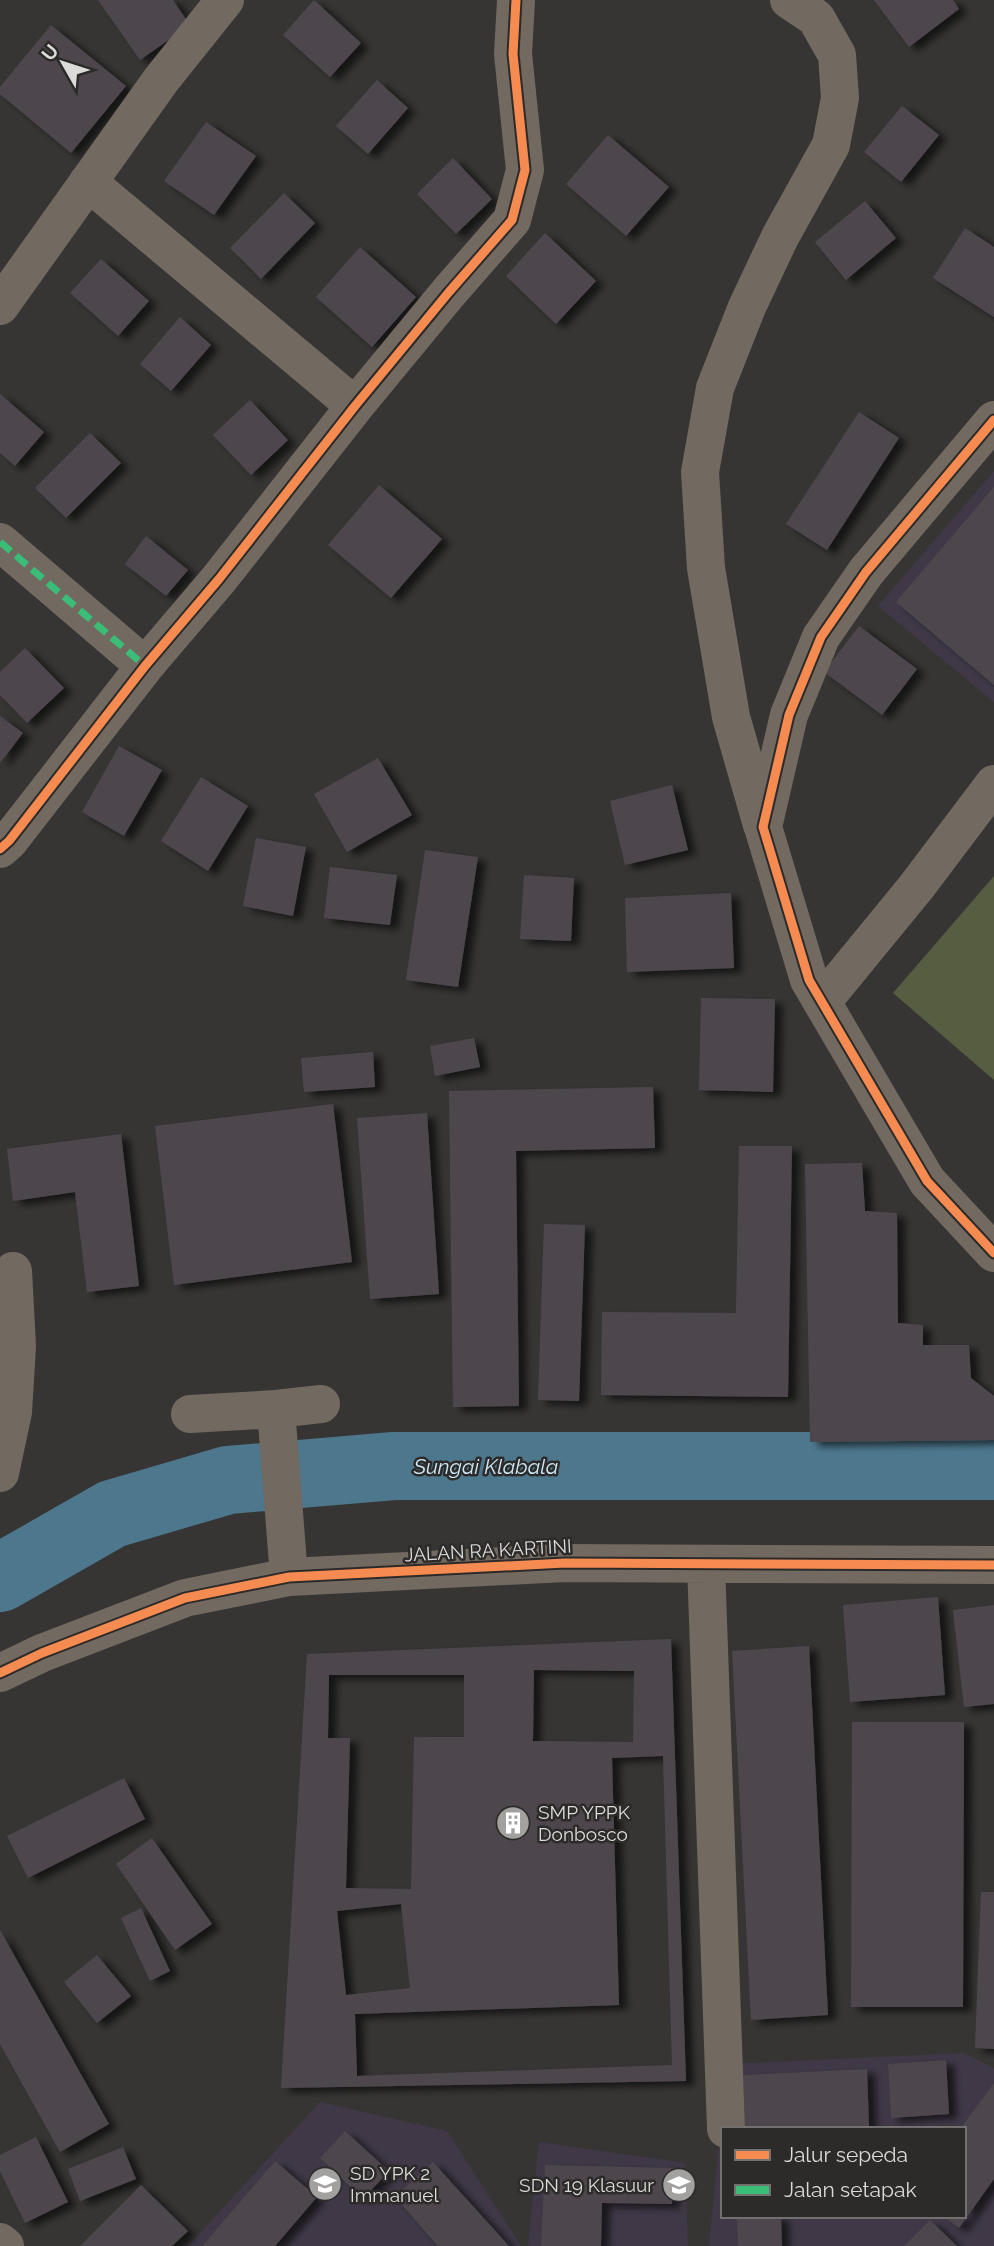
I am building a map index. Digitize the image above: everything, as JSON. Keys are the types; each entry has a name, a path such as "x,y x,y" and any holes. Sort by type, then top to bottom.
{"street":[{"path":"0,306 161,80 225,0"},
{"path":"0,849 355,406 512,220 525,170 513,54 516,0"},
{"path":"789,0 816,18 836,55 839,97 831,145 780,237 747,307 715,388 700,472 706,568 731,717 809,980 927,1181 994,1253"},
{"path":"88,182 355,406"},
{"path":"763,827 789,715 821,637 866,572 994,421"},
{"path":"0,542 145,666"},
{"path":"822,1002 917,886 994,784"},
{"path":"0,1473 13,1412 18,1346 13,1271"},
{"path":"190,1414 321,1404"},
{"path":"276,1409 289,1577"},
{"name":"JALAN RA KARTINI","path":"0,1673 42,1653 185,1598 289,1577 565,1563 994,1565"},
{"path":"706,1564 726,2127"},
{"path":"0,2242 5,2246"}],"shaded area":[{"path":"994,471 994,702 878,606"},
{"path":"964,2053 994,2068 994,2083 961,2127 838,2127 869,2125 866,2069 743,2075 724,2127 721,2127 721,2218 737,2218 738,2246 709,2246 727,2064","holes":["946,2060 891,2118 888,2064"]},
{"name":"SD YPK 2 Immanuel","path":"320,2102 447,2131 521,2246 509,2246 433,2163 395,2197 438,2246 275,2246 275,2161 202,2246 188,2246","holes":["345,2131 388,2171 363,2199 320,2158"]},
{"name":"SDN 19 Klasuur","path":"539,2142 685,2163 688,2246 601,2246 602,2203 672,2204 673,2168 545,2165 541,2246 528,2246"},
{"path":"994,2179 994,2246 957,2246 930,2220 904,2246 782,2246 781,2218 946,2218 959,2228"}],"green space":[{"path":"994,876 994,1080 893,993"}],"building":[{"path":"98,0 173,0 190,25 140,60"},
{"path":"314,0 361,43 330,77 283,35"},
{"path":"874,0 953,0 959,9 909,47"},
{"path":"51,25 126,86 71,153 0,94 0,87"},
{"path":"377,80 408,108 368,154 336,126"},
{"path":"902,106 939,135 901,182 864,152"},
{"path":"206,122 256,156 214,215 164,181"},
{"path":"608,135 669,187 626,236 566,184"},
{"path":"453,158 492,199 456,234 417,194"},
{"path":"284,193 315,223 261,279 230,248"},
{"path":"865,201 896,238 846,280 815,242"},
{"path":"965,228 994,247 994,317 933,278"},
{"path":"545,233 596,281 556,324 506,276"},
{"path":"360,247 416,297 372,347 316,297"},
{"path":"101,259 149,301 118,336 70,293"},
{"path":"180,317 211,345 171,391 140,364"},
{"path":"0,394 44,432 15,466 0,453"},
{"path":"250,400 288,440 251,475 213,435"},
{"path":"859,412 899,438 827,550 786,524"},
{"path":"90,433 121,463 66,518 35,488"},
{"path":"379,485 442,539 391,598 328,545"},
{"path":"994,487 994,685 896,602"},
{"path":"146,536 188,570 166,596 125,564"},
{"path":"859,626 917,669 882,715 824,672"},
{"path":"25,648 64,688 27,723 0,695 0,672"},
{"path":"0,716 23,733 0,763"},
{"path":"119,746 162,770 124,836 82,812"},
{"path":"378,758 412,815 347,852 314,794"},
{"path":"201,777 248,806 208,871 161,841"},
{"path":"672,785 688,850 625,865 610,801"},
{"path":"256,838 306,847 293,916 243,906"},
{"path":"425,850 478,857 458,987 406,980"},
{"path":"330,867 397,875 390,925 324,918"},
{"path":"524,875 574,878 571,941 520,939"},
{"path":"731,893 734,968 627,972 625,898"},
{"path":"701,998 775,999 773,1092 699,1090"},
{"path":"474,1038 480,1067 435,1076 430,1046"},
{"path":"373,1052 375,1087 304,1092 301,1058"},
{"path":"653,1087 655,1148 516,1151 519,1406 453,1407 449,1091"},
{"path":"333,1104 352,1262 174,1285 155,1126"},
{"path":"427,1113 439,1294 370,1299 357,1118"},
{"path":"121,1134 139,1286 87,1292 75,1192 13,1201 7,1149"},
{"path":"739,1146 792,1146 788,1397 601,1395 602,1312 736,1313"},
{"path":"862,1163 865,1211 897,1213 898,1323 923,1325 923,1345 969,1345 971,1378 994,1396 994,1440 810,1442 805,1164"},
{"path":"544,1224 585,1225 579,1401 538,1400"},
{"path":"938,1597 945,1695 850,1702 843,1605"},
{"path":"994,1605 994,1704 964,1707 953,1610"},
{"name":"SMP YPPK Donbosco","path":"671,1639 686,2081 281,2088 307,1654","holes":["534,1670 634,1671 633,1742 533,1741","329,1675 464,1675 464,1737 414,1737 411,1889 346,1888 350,1738 328,1738","663,1756 672,2065 357,2076 355,2014 619,2005 612,1758","401,1904 410,1988 346,1995 337,1911"]},
{"path":"809,1646 828,2015 751,2020 732,1651"},
{"path":"852,1722 964,1722 963,2007 851,2007"},
{"path":"124,1778 145,1819 28,1878 7,1836"},
{"path":"152,1838 212,1924 175,1950 116,1864"},
{"path":"981,1892 994,1892 994,2049 975,2048"},
{"path":"141,1908 170,1971 150,1981 121,1918"},
{"path":"0,1930 109,2124 60,2152 0,2044"},
{"path":"97,1955 131,1996 97,2023 64,1982"},
{"path":"946,2060 949,2114 891,2118 888,2064"},
{"path":"867,2069 869,2126 745,2127 743,2075"},
{"path":"994,2083 994,2179 959,2228 946,2218 966,2218 966,2127 961,2127"},
{"path":"345,2131 389,2171 363,2199 320,2158"},
{"path":"36,2137 68,2202 25,2223 0,2171 0,2155"},
{"path":"123,2147 136,2179 80,2201 68,2169"},
{"path":"275,2161 317,2197 275,2246 202,2246"},
{"path":"433,2162 509,2246 438,2246 395,2197"},
{"path":"545,2165 673,2168 672,2204 602,2203 601,2246 541,2246"},
{"path":"141,2185 188,2231 172,2246 80,2246"},
{"path":"737,2218 781,2218 782,2246 738,2246"},
{"path":"930,2220 957,2246 904,2246"}],"waterway":[{"name":"Sungai Klabala","path":"0,1578 112,1514 228,1480 394,1466 994,1466"}],"marked path":[{"path":"0,542 145,666"}],"cycle path":[{"path":"0,849 355,406 512,220 525,170 513,54 516,0"},
{"path":"994,420 866,572 821,637 789,715 763,827 809,980 927,1181 994,1253"},
{"path":"0,1673 42,1653 185,1598 289,1577 565,1563 994,1565"}],"place":[{"name":"SMP YPPK Donbosco","path":"513,1823"},
{"name":"SD YPK 2 Immanuel","path":"325,2184"},
{"name":"SDN 19 Klasuur","path":"679,2185"}]}
